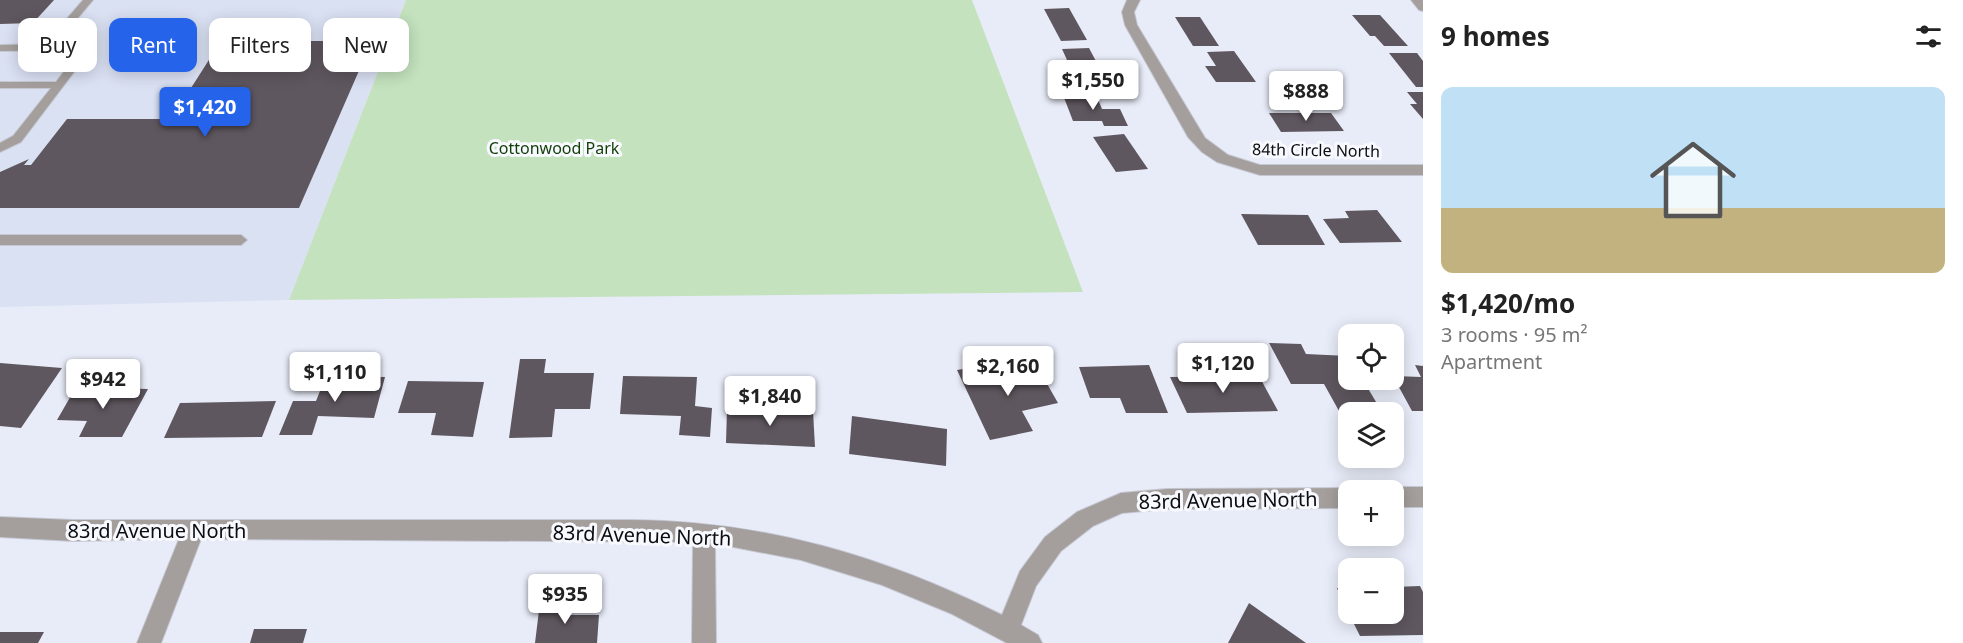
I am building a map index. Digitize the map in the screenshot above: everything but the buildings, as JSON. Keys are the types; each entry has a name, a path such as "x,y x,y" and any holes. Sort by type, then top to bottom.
{"street":[{"name":"84th Circle North","path":"1134,0 1128,7 1127,16 1131,25 1193,134 1202,147 1219,158 1238,166 1260,170 1423,170"},
{"path":"1417,0 1423,7"},
{"path":"1404,497 1423,497"},
{"name":"83rd Avenue North","path":"0,527 49,531 194,529 725,535 817,554 910,584 1008,629 1028,579 1053,543 1085,519 1121,503 1167,500 1338,498"},
{"path":"149,643 194,529"},
{"path":"704,533 704,643"},
{"path":"1008,629 1030,643"}],"lane":[{"path":"73,18 88,0"},
{"path":"0,48 18,48"},
{"path":"0,148 17,139 69,72"},
{"path":"0,86 59,85"},
{"path":"0,240 241,240"}],"shaded area":[{"path":"0,0 406,0 399,18 323,18 323,72 378,72 289,300 0,307"}],"green space":[{"name":"Cottonwood Park","path":"406,0 972,0 1083,292 289,300 378,72 409,72 409,18 399,18"}]}
